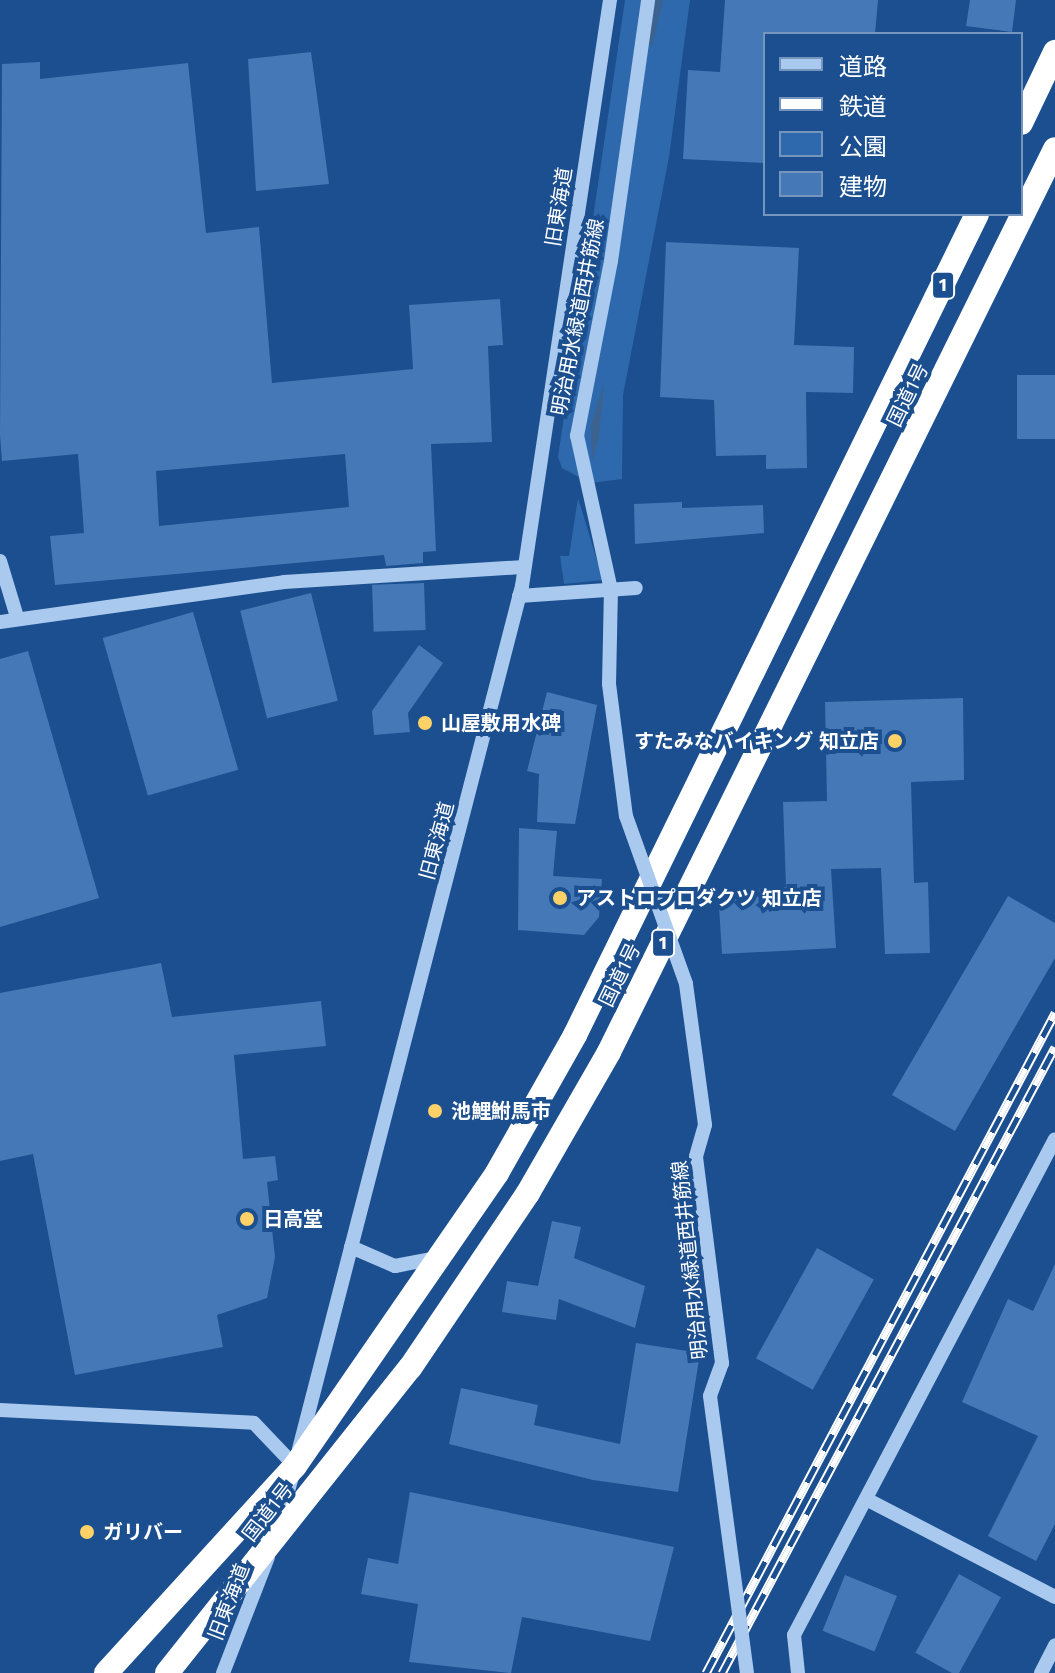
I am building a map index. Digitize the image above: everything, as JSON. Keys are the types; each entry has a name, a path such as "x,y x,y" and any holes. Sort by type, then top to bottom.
{"highway":[{"path":"1023,119 1055,52"},
{"name":"国道1号","path":"167,1673 272,1546 410,1368 528,1193 609,1052 1052,168"},
{"name":"国道1号","path":"106,1673 295,1466 497,1173 575,1035 976,216"}],"street":[{"name":"旧東海道","path":"223,1673 272,1546 295,1466 519,596 610,0"},
{"name":"明治用水緑道西井筋線","path":"648,0 611,261 577,436 611,590 609,684 626,816 686,984 705,1125 696,1157 722,1363 710,1396 747,1673"},
{"path":"0,561 17,617"},
{"path":"0,622 17,617 284,582 525,567"},
{"path":"519,596 636,588"},
{"path":"798,1673 794,1635 1055,1139"},
{"path":"351,1247 395,1266 437,1258"},
{"path":"0,1410 254,1423 295,1466"},
{"path":"866,1499 1055,1597"},
{"path":"1041,1673 1055,1645"}],"green space":[{"path":"625,0 690,0 669,157 623,395 622,479 590,483 562,468 558,457"},
{"path":"578,498 603,580 564,584 560,556 569,556"}],"shaded area":[{"path":"654,0 663,0 652,46 648,43"},
{"path":"604,384 599,435 592,462 591,425"}],"building":[{"path":"725,0 878,0 875,32 763,32 763,163 683,159 688,70 720,72"},
{"path":"970,0 1016,0 1012,32 966,26"},
{"path":"311,52 329,184 256,191 248,59"},
{"path":"40,62 40,79 188,63 206,233 259,227 272,383 413,369 409,305 500,299 503,345 488,346 492,442 431,444 436,551 423,552 423,563 386,566 384,555 55,585 50,536 84,533 78,454 2,461 2,64","holes":["345,454 349,507 159,526 156,471"]},
{"path":"666,242 799,248 794,345 854,347 853,393 806,392 807,468 766,469 766,455 716,456 714,400 660,397"},
{"path":"1017,375 1055,375 1055,439 1017,439"},
{"path":"682,502 682,508 763,505 764,533 635,544 634,504"},
{"path":"424,583 426,630 374,632 372,585"},
{"path":"311,593 338,701 267,718 240,611"},
{"path":"193,612 238,770 148,796 103,638"},
{"path":"419,645 443,663 408,713 410,732 374,735 372,711"},
{"path":"28,651 99,898 0,927 0,659"},
{"path":"547,692 597,705 575,824 537,822 539,774 527,771"},
{"path":"963,698 964,780 911,782 914,883 928,882 930,953 885,954 881,868 831,869 836,948 722,954 718,891 786,887 783,802 827,801 825,702"},
{"name":"アストロプロダクツ 知立店","path":"519,828 557,831 553,876 602,879 599,917 584,935 518,930"},
{"path":"1008,896 1055,923 1055,958 955,1131 892,1095"},
{"path":"161,963 172,1017 321,1001 326,1046 234,1055 243,1159 275,1156 278,1180 267,1182 275,1257 267,1298 217,1315 223,1347 75,1375 33,1154 0,1161 0,993"},
{"path":"552,1221 581,1227 574,1258 645,1286 635,1328 559,1299 556,1320 502,1312 507,1281 538,1286"},
{"path":"817,1248 874,1280 813,1390 756,1358"},
{"path":"1055,1264 1055,1524 1036,1561 988,1536 1038,1436 962,1402 1008,1299 1033,1311"},
{"path":"636,1343 700,1353 678,1492 593,1480 449,1444 461,1388 538,1405 534,1425 620,1444"},
{"path":"410,1492 674,1547 650,1641 522,1617 511,1673 409,1662 418,1604 361,1594 368,1558 398,1564"},
{"path":"959,1574 1001,1597 959,1673 952,1673 915,1653"},
{"path":"845,1575 897,1596 874,1652 823,1631"}],"railway":[{"path":"706,1673 1055,1013"},
{"path":"722,1673 1055,1047"}],"place":[{"name":"山屋敷用水碑","path":"425,723"},
{"name":"すたみなバイキング 知立店","path":"895,741"},
{"name":"アストロプロダクツ 知立店","path":"560,898"},
{"name":"池鯉鮒馬市","path":"435,1111"},
{"name":"日高堂","path":"247,1219"},
{"name":"ガリバー","path":"87,1532"}]}
